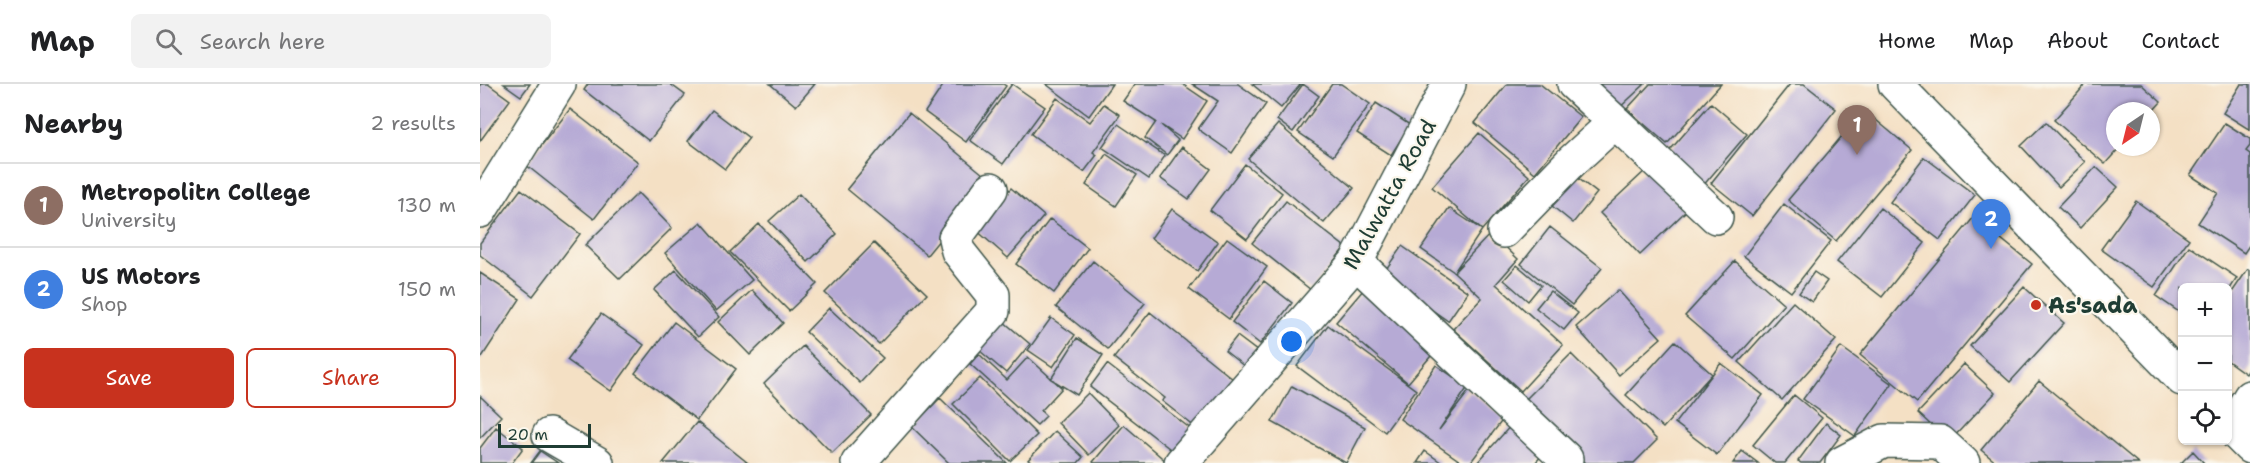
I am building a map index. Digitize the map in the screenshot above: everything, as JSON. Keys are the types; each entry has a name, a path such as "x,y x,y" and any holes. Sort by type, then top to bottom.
{"street":[{"path":"480,211 559,84"},
{"name":"Malwatta Road","path":"1181,463 1356,262 1449,84"},
{"path":"1574,84 1716,217"},
{"path":"1895,84 2178,375"},
{"path":"1504,231 1571,162 1615,122"},
{"path":"858,463 993,311 993,295 958,251 955,238 991,189"},
{"path":"1356,262 1566,459"},
{"path":"2236,434 2250,397"},
{"path":"549,435 597,463"},
{"path":"1842,463 1884,441 1940,442 1963,463"}],"building":[{"path":"480,84 488,84 510,100 480,141"},
{"path":"504,84 530,84 521,96"},
{"path":"588,84 670,84 685,95 649,141 584,90"},
{"path":"770,84 815,84 796,106"},
{"path":"944,84 1003,84 1006,86 966,142 925,112"},
{"path":"1012,84 1045,107 1003,164 970,140"},
{"path":"1046,84 1112,84 1089,116"},
{"path":"1135,84 1182,84 1207,101 1182,139 1161,125 1178,140 1167,155 1145,138 1156,122 1123,101"},
{"path":"1192,84 1238,84 1266,104 1232,153 1198,129 1218,101"},
{"path":"1252,84 1301,84 1281,108"},
{"path":"1303,84 1319,96 1293,132 1277,120"},
{"path":"1332,84 1341,84 1370,104 1333,156 1298,132"},
{"path":"1507,84 1540,84 1581,117 1535,173 1475,123"},
{"path":"1591,84 1645,84 1616,111"},
{"path":"1650,84 1721,84 1667,144 1627,109"},
{"path":"1790,84 1804,84 1836,109 1752,216 1711,183"},
{"path":"2086,84 2141,84 2161,102 2106,102 2106,156 2112,156 2105,164 2054,120"},
{"path":"2241,84 2250,84 2250,130 2223,113"},
{"path":"1057,98 1090,122 1104,104 1120,115 1093,152 1097,155 1084,172 1031,134"},
{"path":"1376,103 1410,125 1391,155 1357,133"},
{"path":"1711,103 1747,134 1702,187 1665,156"},
{"path":"570,109 638,162 594,219 526,165"},
{"path":"712,110 749,138 725,169 688,141"},
{"path":"1864,110 1912,150 1836,241 1788,200"},
{"path":"909,113 989,179 927,255 847,189"},
{"path":"2046,122 2085,162 2059,187 2021,146"},
{"path":"2225,123 2250,139 2250,146 2246,151 2250,154 2250,244 2244,253 2198,223 2218,193 2190,175"},
{"path":"1118,124 1165,156 1149,179 1102,147"},
{"path":"1278,124 1354,188 1324,223 1248,159"},
{"path":"1479,133 1529,176 1482,230 1432,187"},
{"path":"1182,147 1211,169 1189,199 1160,178"},
{"path":"1106,154 1137,175 1116,206 1086,185"},
{"path":"1924,157 1975,195 1940,240 1890,202"},
{"path":"1245,164 1282,193 1247,239 1210,210"},
{"path":"2096,167 2118,187 2080,228 2058,207"},
{"path":"1646,170 1686,211 1640,255 1600,213"},
{"path":"1570,172 1597,193 1573,223 1547,202"},
{"path":"1011,188 1044,216 1008,258 975,229"},
{"path":"521,189 580,234 533,296 480,255 480,243"},
{"path":"638,193 672,228 620,279 585,245"},
{"path":"799,194 837,234 808,262 769,221"},
{"path":"1286,201 1345,247 1311,290 1252,243"},
{"path":"2136,201 2189,239 2154,287 2101,249"},
{"path":"1784,204 1831,241 1791,292 1744,256"},
{"path":"1449,208 1482,230 1454,272 1421,249"},
{"path":"1880,208 1925,243 1882,297 1837,262"},
{"path":"1172,209 1218,242 1197,271 1151,238"},
{"path":"1974,217 2032,264 1917,402 1860,355"},
{"path":"1050,219 1088,248 1054,293 1016,264"},
{"path":"701,222 752,280 716,311 665,253"},
{"path":"759,224 817,284 789,311 730,252"},
{"path":"1550,227 1602,268 1572,305 1521,264"},
{"path":"1491,233 1518,259 1496,284 1563,345 1521,391 1453,329 1482,298 1454,272"},
{"path":"1227,238 1267,267 1229,319 1189,289"},
{"path":"874,243 927,294 879,344 825,293"},
{"path":"1402,246 1468,292 1448,321 1382,275"},
{"path":"2189,246 2237,278 2232,286 2232,283 2178,283 2178,311 2156,296"},
{"path":"1093,261 1145,303 1108,349 1056,307"},
{"path":"1735,261 1784,304 1735,359 1685,316"},
{"path":"1517,265 1541,285 1528,301 1504,280"},
{"path":"2248,269 2250,270 2250,368 2246,374 2232,364 2232,292"},
{"path":"676,270 719,317 698,337 654,290"},
{"path":"1814,272 1827,281 1812,302 1799,293"},
{"path":"480,273 520,299 480,360"},
{"path":"1264,281 1292,303 1260,344 1232,322"},
{"path":"2024,287 2064,323 2010,382 1970,346"},
{"path":"1364,289 1436,350 1408,383 1336,322"},
{"path":"752,290 783,323 750,355 718,322"},
{"path":"1618,290 1661,338 1619,375 1576,327"},
{"path":"1550,291 1578,313 1564,330 1536,308"},
{"path":"1793,302 1836,340 1782,400 1739,362"},
{"path":"829,308 883,358 860,383 806,332"},
{"path":"1150,312 1238,383 1200,431 1162,401 1165,398 1114,358"},
{"path":"601,314 644,345 611,391 567,360"},
{"path":"997,316 1030,344 1006,373 973,345"},
{"path":"1051,318 1075,335 1053,367 1028,350"},
{"path":"674,322 736,369 697,420 635,373"},
{"path":"1328,325 1416,390 1385,432 1297,366"},
{"path":"1237,336 1262,355 1250,371 1225,351"},
{"path":"1077,338 1103,355 1077,395 1051,379"},
{"path":"1675,341 1712,374 1663,428 1626,395"},
{"path":"803,346 871,415 832,453 764,384"},
{"path":"1841,347 1892,384 1855,436 1803,399"},
{"path":"979,354 1007,380 1028,357 1062,388 1041,411 1046,416 1037,425 970,364"},
{"path":"1571,354 1657,440 1634,463 1585,463 1523,402"},
{"path":"1721,363 1763,395 1717,455 1675,423"},
{"path":"1107,364 1196,433 1178,455 1090,387"},
{"path":"1964,364 1995,393 1949,442 1918,413"},
{"path":"1436,365 1468,387 1439,430 1469,391 1504,418 1470,463 1463,463 1400,419"},
{"path":"980,378 1037,435 1010,461 953,404"},
{"path":"2039,381 2138,463 1997,463 1981,450"},
{"path":"1292,386 1365,427 1346,463 1272,422"},
{"path":"1088,393 1119,425 1089,455 1058,423"},
{"path":"1794,395 1822,418 1785,463 1775,463 1753,445"},
{"path":"480,396 501,416 480,438"},
{"path":"940,398 1007,463 949,463 912,427"},
{"path":"697,422 748,463 663,463"},
{"path":"1513,423 1545,452 1535,463 1477,463"},
{"path":"1826,423 1841,435 1820,463 1798,461"},
{"path":"1124,425 1168,463 1094,463"},
{"path":"496,427 523,448 512,463 480,463 480,448"},
{"path":"1055,431 1083,457 1078,463 1032,463 1028,460"},
{"path":"540,451 558,463 531,463"},
{"path":"1425,451 1442,463 1417,463"},
{"path":"1742,451 1758,463 1733,463"},
{"path":"2193,451 2204,463 2181,463"}],"place":[{"name":"Metropolitn College","path":"1857,155"},
{"name":"US Motors","path":"1991,249"},
{"name":"As'sada","path":"2036,305"}]}
